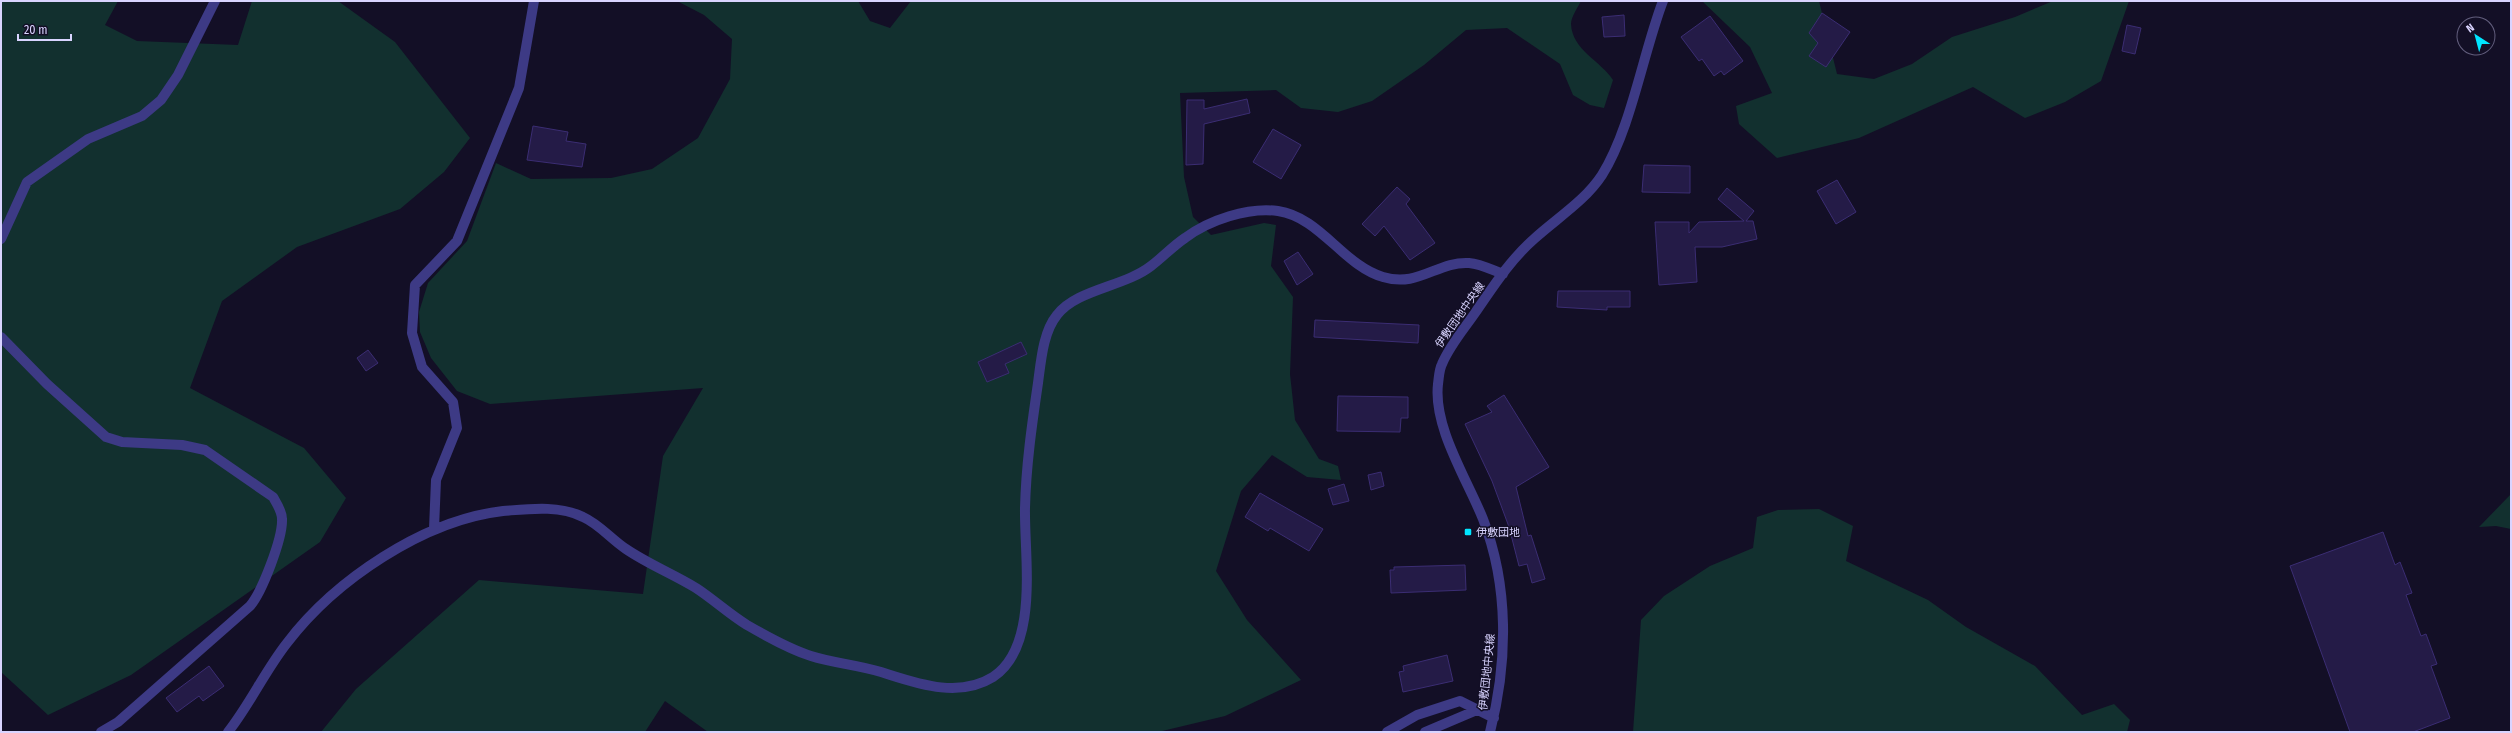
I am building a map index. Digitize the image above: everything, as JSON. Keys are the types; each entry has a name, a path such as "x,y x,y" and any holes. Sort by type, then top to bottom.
{"street":[{"path":"1,239 28,182 88,139 142,116 161,100 178,75 215,1"},
{"path":"434,529 436,480 456,428 453,402 422,367 412,333 415,285 457,241 519,88 534,1"},
{"name":"伊敷団地中央線","path":"1490,732 1494,718 1504,641 1500,585 1483,520 1444,430 1437,387 1440,366 1451,346 1503,274 1533,240 1584,197 1602,175 1626,118 1652,31 1663,1"},
{"path":"228,732 291,637 321,606 371,564 403,544 434,529 481,514 530,509 555,509 581,516 626,549 699,590 743,623 809,656 873,670 940,689 971,685 992,677 1005,664 1013,654 1023,623 1026,581 1025,508 1032,428 1049,327 1059,312 1078,298 1138,276 1187,236 1206,225 1232,216 1260,212 1279,211 1296,217 1379,277 1398,280 1417,279 1457,263 1468,263 1486,267 1503,274"},
{"path":"1,337 47,384 106,437 122,442 182,446 205,450 272,497 280,508 282,520 279,536 259,595 250,606 118,722 101,732"},
{"path":"1387,732 1417,715 1460,701 1494,718"},
{"path":"1425,732 1477,710"}],"green space":[{"path":"1,1 118,1 105,25 137,41 238,45 252,1 338,1 395,42 470,138 444,172 400,209 297,247 222,301 190,388 304,448 346,498 320,542 131,675 48,715 1,672"},
{"path":"677,1 858,1 870,21 890,28 911,1 1581,1 1571,21 1576,41 1613,80 1604,108 1590,105 1573,95 1560,64 1507,28 1466,30 1424,65 1372,101 1338,112 1301,108 1276,90 1180,93 1184,177 1193,217 1211,235 1264,223 1276,225 1271,266 1293,297 1290,374 1295,420 1319,459 1338,466 1341,480 1307,477 1272,455 1241,491 1216,571 1247,620 1301,680 1225,716 1158,732 708,732 665,701 645,732 321,732 356,689 479,580 643,594 663,456 703,388 490,404 457,391 431,358 420,332 419,312 428,283 467,241 496,163 531,179 611,178 652,169 698,138 730,79 732,39 704,15"},
{"path":"1702,1 1819,1 1837,74 1874,79 1912,64 1952,37 2015,17 2053,1 2129,1 2101,81 2065,102 2025,118 1973,87 1859,138 1777,158 1739,124 1736,106 1772,93 1750,47"},
{"path":"2511,494 2511,529 2496,526 2479,527"},
{"path":"1819,509 1853,526 1846,561 1928,600 1966,627 2035,666 2082,715 2114,704 2130,720 2127,732 1633,732 1641,620 1664,596 1710,566 1753,548 1757,517 1778,510"}],"building":[{"path":"1822,13 1850,32 1826,67 1809,56 1818,43 1809,33"},
{"path":"1624,15 1625,36 1604,37 1602,17"},
{"path":"1710,16 1743,61 1724,75 1721,71 1714,76 1702,59 1699,61 1681,37"},
{"path":"2127,25 2141,28 2135,54 2122,51"},
{"path":"1247,99 1250,113 1204,124 1203,164 1186,165 1187,100 1204,100 1204,109"},
{"path":"533,126 568,132 566,141 586,144 582,167 527,160"},
{"path":"1273,129 1301,145 1281,179 1253,162"},
{"path":"1644,165 1690,166 1690,193 1642,192"},
{"path":"1837,180 1856,212 1836,224 1817,191"},
{"path":"1397,187 1410,199 1406,204 1435,243 1410,260 1384,226 1375,236 1362,224"},
{"path":"1727,188 1754,211 1746,221 1753,221 1757,239 1722,247 1695,247 1697,282 1659,285 1655,222 1689,222 1689,233 1699,222 1744,221 1718,199"},
{"path":"1298,252 1313,274 1297,285 1284,261"},
{"path":"1558,291 1630,291 1630,307 1607,307 1607,310 1557,307"},
{"path":"1315,320 1419,325 1418,343 1314,337"},
{"path":"1021,342 1027,354 1005,364 1009,373 987,382 978,362"},
{"path":"368,350 378,363 366,371 357,358"},
{"path":"1504,395 1549,467 1516,487 1528,536 1531,535 1545,579 1532,583 1527,564 1519,566 1509,527 1492,481 1465,424 1492,412 1487,406"},
{"path":"1338,396 1408,397 1408,418 1401,418 1400,432 1337,431"},
{"path":"1381,472 1384,486 1371,490 1368,475"},
{"path":"1344,484 1349,501 1333,505 1328,489"},
{"path":"1260,493 1323,529 1309,551 1270,528 1268,531 1245,517"},
{"path":"2383,532 2395,565 2400,562 2412,593 2406,595 2421,636 2426,634 2437,664 2431,666 2450,718 2413,732 2350,732 2290,566"},
{"path":"1465,565 1466,590 1391,593 1390,570 1394,570 1394,567"},
{"path":"1447,655 1453,681 1403,692 1399,672 1404,671 1403,666"},
{"path":"209,666 224,686 203,701 199,696 177,712 166,698"}],"place":[{"name":"伊敷団地","path":"1468,532"}]}
